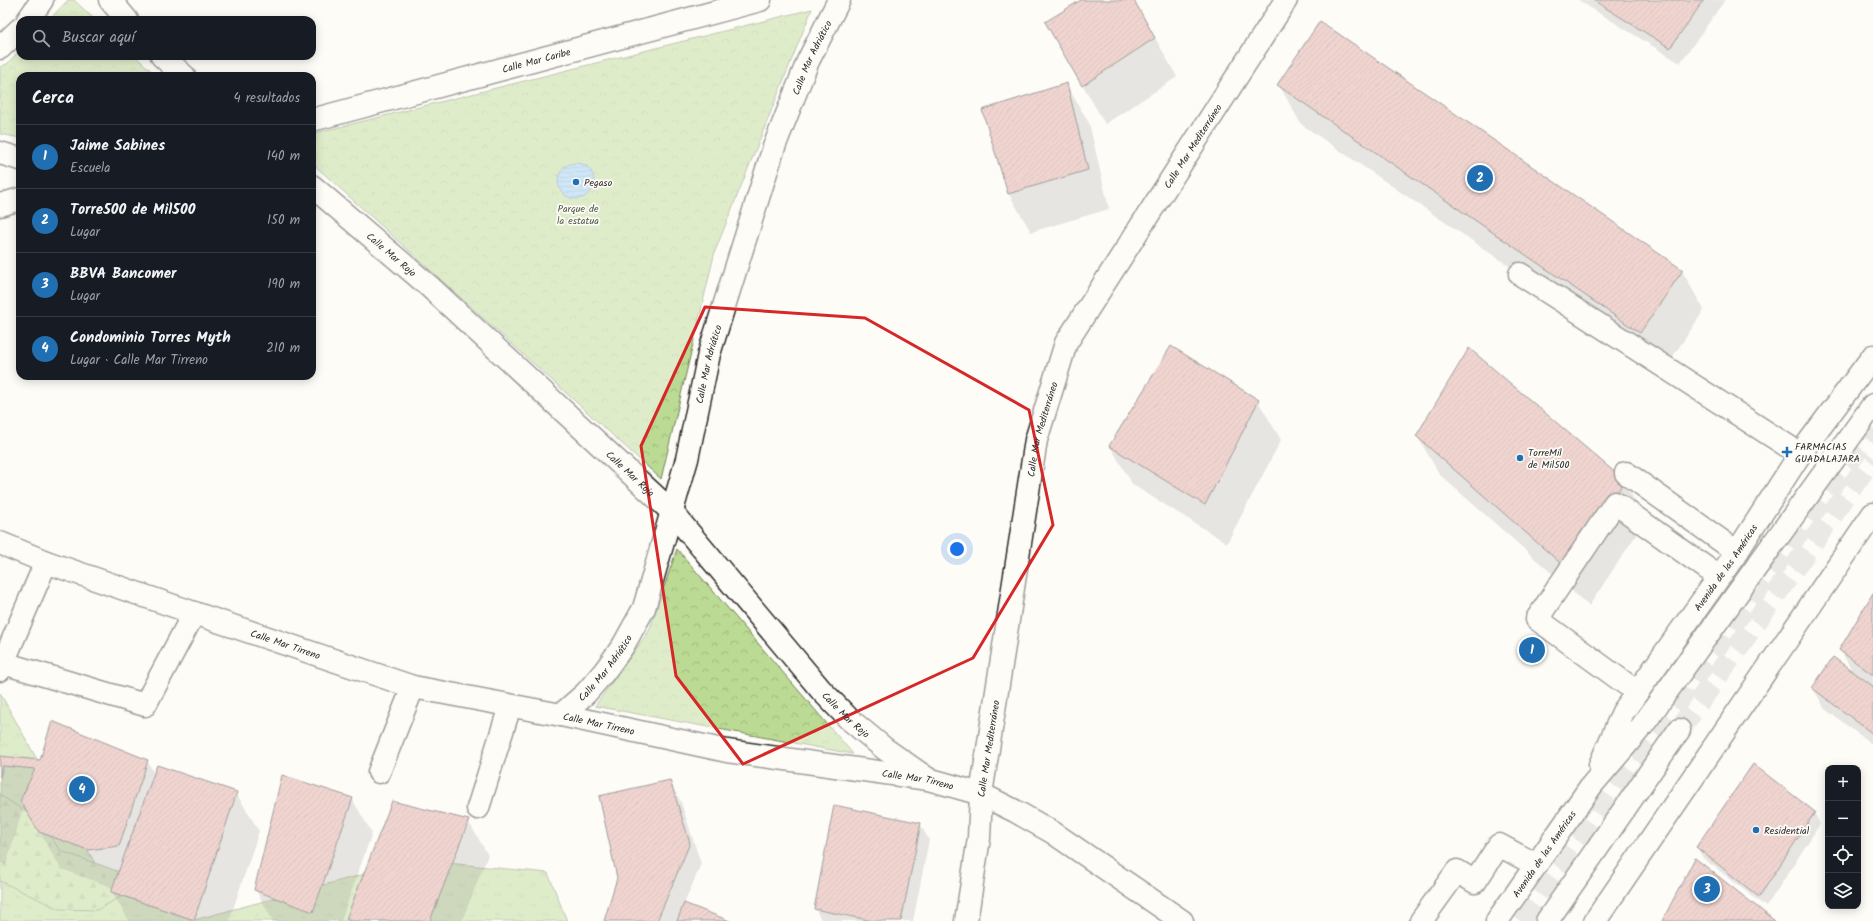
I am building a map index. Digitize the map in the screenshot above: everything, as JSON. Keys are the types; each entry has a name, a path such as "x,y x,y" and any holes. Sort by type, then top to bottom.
{"street":[{"path":"31,16 42,0"},
{"path":"110,0 124,16"},
{"name":"Calle Mar Caribe","path":"316,119 760,0"},
{"name":"Calle Mar Adriático","path":"562,715 586,693 604,672 623,646 644,608 671,510 687,459 709,354 774,147 808,61 839,0"},
{"name":"Calle Mar Mediterráneo","path":"966,921 979,838 981,794 1036,440 1066,342 1286,0"},
{"path":"0,48 16,33"},
{"path":"166,60 180,72"},
{"path":"0,153 16,158"},
{"name":"Calle Mar Rojo","path":"316,189 430,287 671,510 821,690 849,719 885,749 928,779"},
{"path":"0,205 16,200"},
{"path":"1520,274 1800,454"},
{"name":"Avenida de las Américas","path":"1591,786 1623,712 1737,552 1800,454 1873,356"},
{"name":"Avenida de las Américas","path":"1497,921 1591,786 1642,726 1873,405"},
{"path":"1626,472 1737,552"},
{"path":"1637,692 1537,619 1615,503 1719,577"},
{"path":"1595,921 1869,527"},
{"name":"Calle Mar Tirreno","path":"0,543 46,562 413,687 562,715 727,750 928,779 981,794 1015,810 1052,832 1182,921"},
{"path":"46,562 2,667 145,705 194,613"},
{"path":"379,772 413,687"},
{"path":"478,808 510,706"},
{"path":"1547,921 1679,730"},
{"path":"1421,921 1457,871 1475,882 1499,845 1536,865"}],"highlighted area":[{"path":"705,307 865,318 1029,410 1053,525 973,658 743,764 676,676 641,446"}],"green space":[{"path":"68,0 74,0 91,16 53,16"},
{"name":"Parque de la estatua","path":"812,9 715,251 661,479 316,167 316,133"},
{"path":"16,54 16,60 139,60 153,72 16,72 16,137 0,134 0,67 7,64"},
{"path":"677,549 853,754 595,706 649,631"},
{"path":"0,693 111,892 194,920 417,860 548,873 567,921 0,921"},
{"path":"0,795 37,819 61,851 131,876 126,894 97,910 59,909 0,881"}],"water":[{"path":"576,163 589,168 594,181 589,194 576,199 563,194 558,181 563,168"}],"building":[{"path":"1081,0 1134,0 1155,38 1082,86 1045,22"},
{"path":"1593,0 1704,0 1670,48"},
{"path":"1320,21 1683,270 1640,333 1277,85"},
{"path":"1067,83 1088,170 1008,194 982,110"},
{"path":"1171,346 1259,400 1205,505 1109,446"},
{"name":"TorreMil de Mil500","path":"1469,348 1625,481 1566,568 1416,436"},
{"path":"1873,593 1873,675 1839,650"},
{"path":"1833,657 1873,686 1873,734 1812,688"},
{"path":"52,721 148,760 119,846 88,850 39,832 20,801 35,769 3,766 0,777 0,756 40,760"},
{"name":"Residential","path":"1753,764 1815,812 1759,897 1696,847"},
{"path":"157,765 237,792 194,920 111,892"},
{"path":"282,775 353,798 313,912 254,890"},
{"path":"670,780 690,843 657,921 604,921 617,878 599,796"},
{"path":"392,801 469,820 430,921 351,921 346,919"},
{"path":"834,805 921,823 901,921 873,921 814,909"},
{"path":"1695,858 1775,921 1662,921"},
{"path":"684,903 730,921 677,921"}],"tunnel":[{"path":"1520,921 1873,428"},
{"path":"1679,730 1873,457"}],"place":[{"name":"Torre500 de Mil500","path":"1480,178"},
{"name":"Pegaso","path":"576,182"},
{"name":"FARMACIAS GUADALAJARA","path":"1787,452"},
{"name":"TorreMil de Mil500","path":"1520,458"},
{"name":"Jaime Sabines","path":"1532,650"},
{"name":"Condominio Torres Myth","path":"82,789"},
{"name":"Residential","path":"1756,830"},
{"name":"BBVA Bancomer","path":"1707,889"}]}
